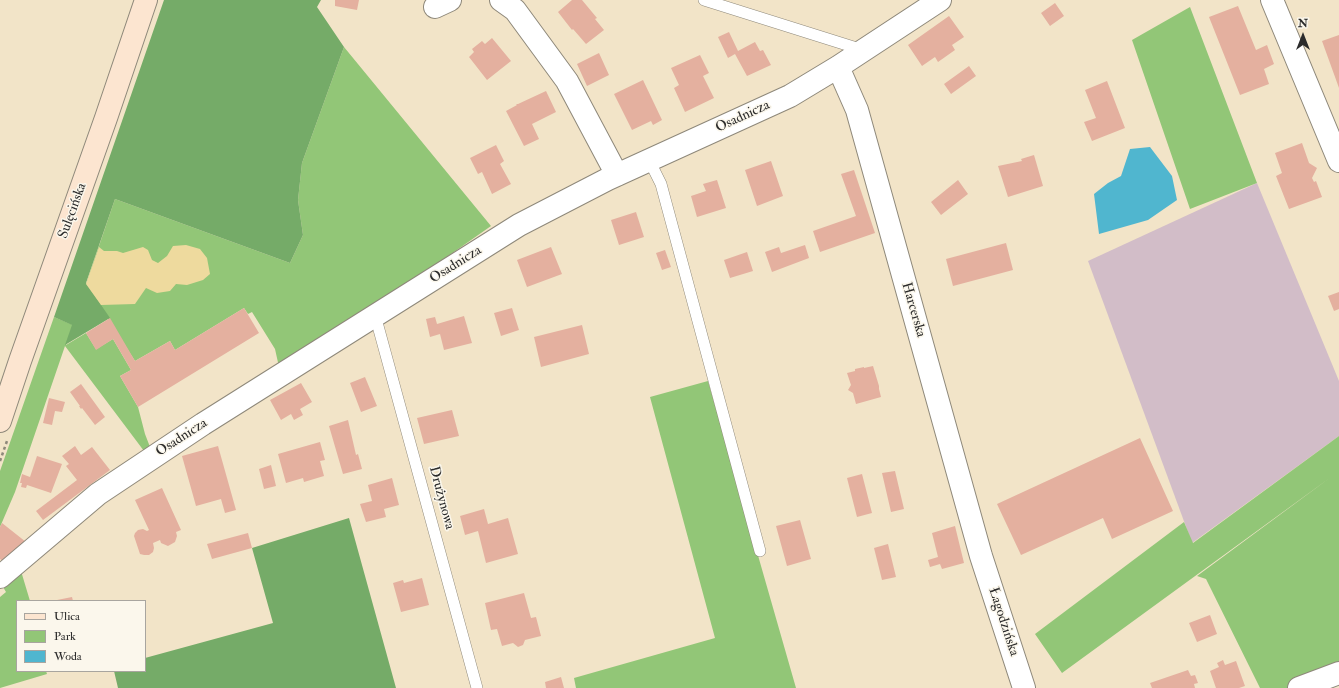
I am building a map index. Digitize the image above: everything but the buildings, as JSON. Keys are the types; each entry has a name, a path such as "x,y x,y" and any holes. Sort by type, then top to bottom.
{"street":[{"name":"Sulęcińska","path":"0,421 146,0"},
{"path":"501,0 515,10 567,81 618,175"},
{"name":"Osadnicza","path":"0,577 98,494 203,424 519,225 649,160 790,96 838,68 940,0"},
{"path":"1272,0 1339,161"},
{"name":"Harcerska","path":"838,68 857,110 981,556"},
{"name":"Łagodzińska","path":"981,556 1024,688"},
{"path":"1299,688 1339,673"}],"lane":[{"path":"704,0 864,50"},
{"path":"649,160 661,184 760,551"},
{"name":"Drużynowa","path":"375,315 477,688"}],"shaded area":[{"path":"1257,183 1339,381 1339,436 1192,543 1088,261"}],"green space":[{"path":"164,0 321,0 317,7 344,47 302,163 298,200 303,235 290,263 115,199 86,283 110,318 65,345 72,325 54,317"},
{"path":"1190,7 1257,183 1190,209 1132,40"},
{"path":"344,47 491,226 387,299 279,367 275,349 252,312 248,314 244,308 175,350 170,341 135,361 86,284 115,199 290,263 303,235 298,200 302,163"},
{"path":"54,317 73,325 66,345 86,333 96,349 113,339 131,370 120,376 138,407 150,447 144,451 65,346 15,492 0,527 0,471"},
{"path":"708,381 796,688 576,688 574,678 715,638 650,397"},
{"path":"1339,436 1339,678 1307,688 1260,688 1206,579 1197,576 1331,477 1062,673 1035,634 1184,522 1193,543"},
{"path":"349,518 396,688 118,688 114,672 146,672 146,658 273,623 252,548"},
{"path":"21,571 30,600 16,600 16,672 46,672 47,674 0,688 0,597 6,592 3,587"}],"sand":[{"path":"186,245 200,249 207,258 210,274 203,280 187,285 176,284 170,291 157,293 146,288 135,304 101,305 86,284 99,247 104,251 117,251 123,253 143,247 148,250 152,260 158,263 167,256 173,246"}],"water":[{"path":"1150,147 1172,176 1177,200 1148,220 1099,234 1094,194 1108,183 1121,176 1130,149"}]}
